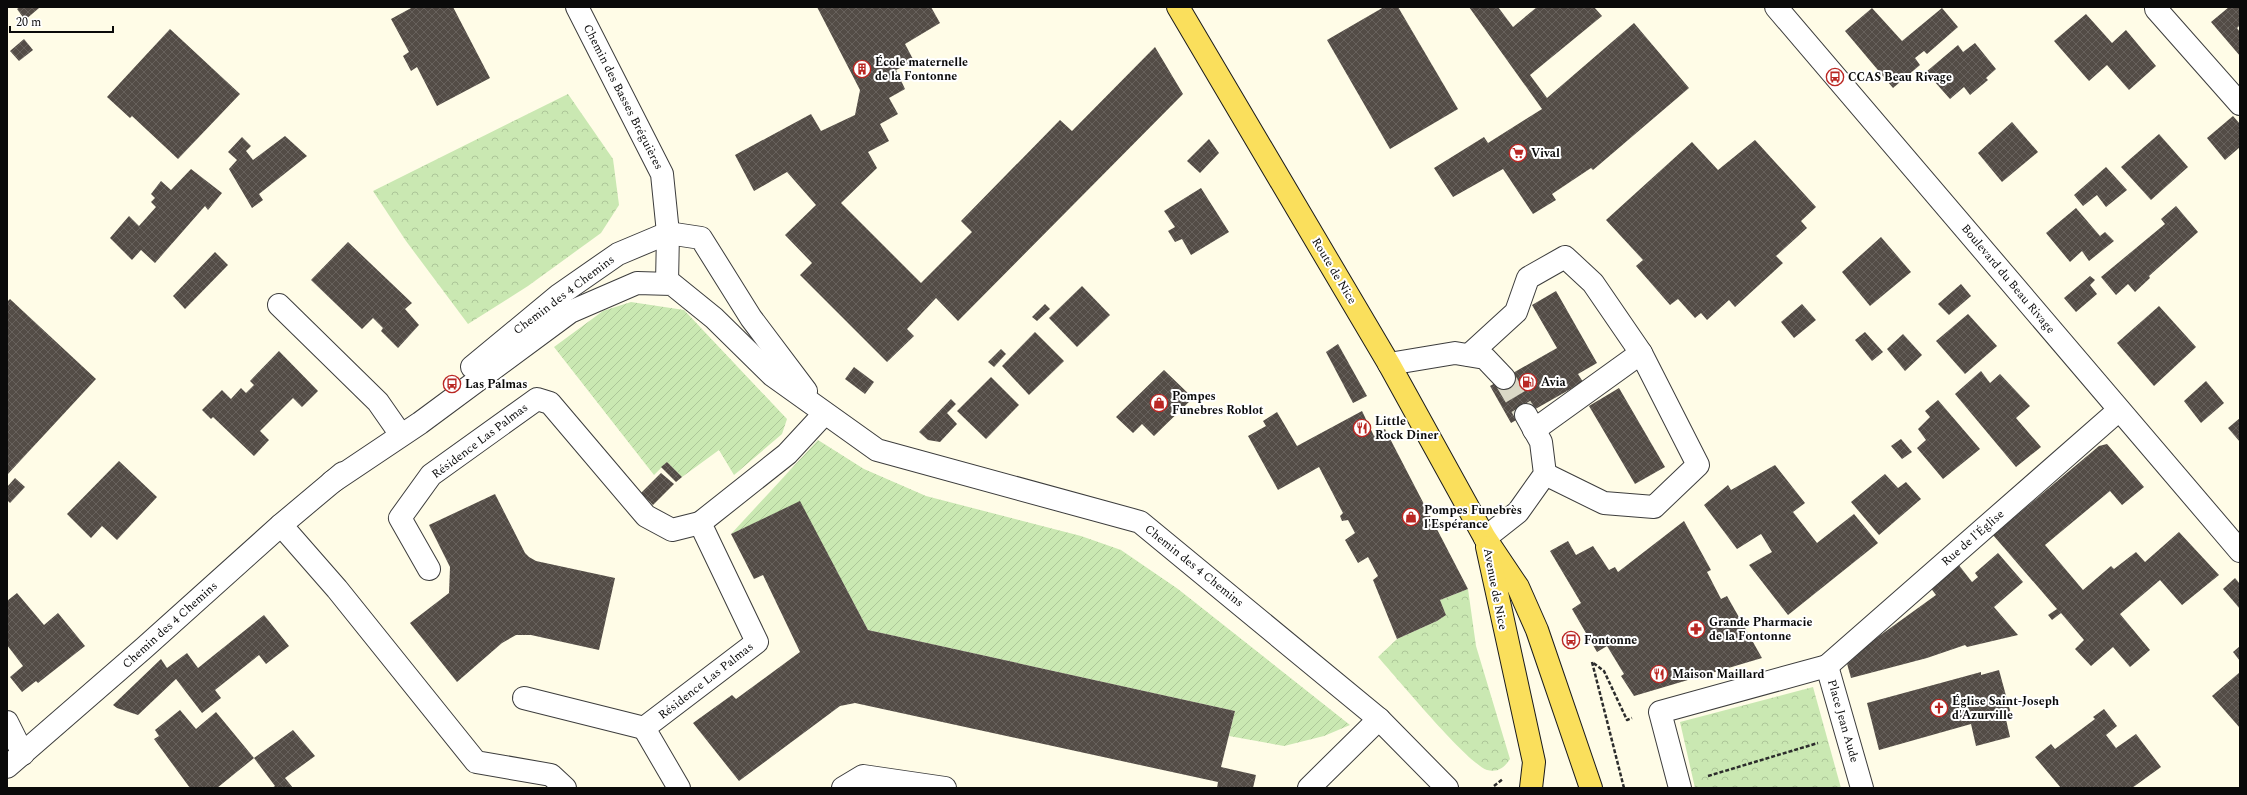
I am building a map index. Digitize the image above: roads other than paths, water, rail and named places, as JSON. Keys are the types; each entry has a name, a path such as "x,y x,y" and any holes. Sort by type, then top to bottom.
{"main road":[{"name":"Route de Nice","path":"1178,7 1389,364 1485,538"},
{"name":"Avenue de Nice","path":"1485,538 1534,762 1531,788"},
{"name":"Avenue de Nice","path":"1485,538 1518,587 1537,630 1591,788"}],"street":[{"name":"Chemin des Basses Bréguières","path":"577,7 662,174 668,233 667,284"},
{"name":"Boulevard du Beau Rivage","path":"1776,7 2118,410 2240,551"},
{"path":"2156,9 2240,104"},
{"name":"Chemin des 4 Chemins","path":"399,432 559,295 618,254 668,233 701,238 759,329 824,414"},
{"path":"1469,355 1516,312 1528,278 1565,257 1593,283 1641,353 1698,465 1654,507 1604,503 1545,474"},
{"name":"Chemin des 4 Chemins","path":"15,761 281,524 332,482 399,432 570,312 637,283 672,284 714,318 772,375 824,414 877,450 1140,522 1379,719 1448,787"},
{"path":"279,305 378,402 399,432"},
{"path":"1389,364 1455,353 1485,358 1504,378"},
{"path":"1485,538 1518,512 1545,474 1541,442 1530,423 1641,353"},
{"name":"Résidence Las Palmas","path":"429,569 400,518 431,475 537,399 550,403 646,516 672,530 700,523 788,454 824,414"},
{"name":"Rue de l'Église","path":"1827,666 2118,410"},
{"name":"Résidence Las Palmas","path":"644,728 757,642 700,523"},
{"path":"281,524 338,589 476,762 551,775 565,788"},
{"name":"Place Jean Aude","path":"1680,785 1660,712 1827,666 1862,788"},
{"path":"524,698 644,728 679,788"},
{"path":"1309,788 1379,719"},
{"path":"7,722 15,761"},
{"path":"843,788 864,776 944,788"}],"tunnel":[{"path":"1504,378 1526,415"}],"place":[{"name":"École maternelle de la Fontonne","path":"862,69"},
{"name":"CCAS Beau Rivage","path":"1835,77"},
{"name":"Vival","path":"1518,153"},
{"name":"Avia","path":"1528,382"},
{"name":"Las Palmas","path":"452,384"},
{"name":"Pompes Funebres Roblot","path":"1159,403"},
{"name":"Little Rock Diner","path":"1362,428"},
{"name":"Pompes Funebrès l'Espérance","path":"1411,517"},
{"name":"Grande Pharmacie de la Fontonne","path":"1696,629"},
{"name":"Fontonne","path":"1571,640"},
{"name":"Maison Maillard","path":"1659,674"},
{"name":"Église Saint-Joseph d'Azurville","path":"1939,708"}]}
